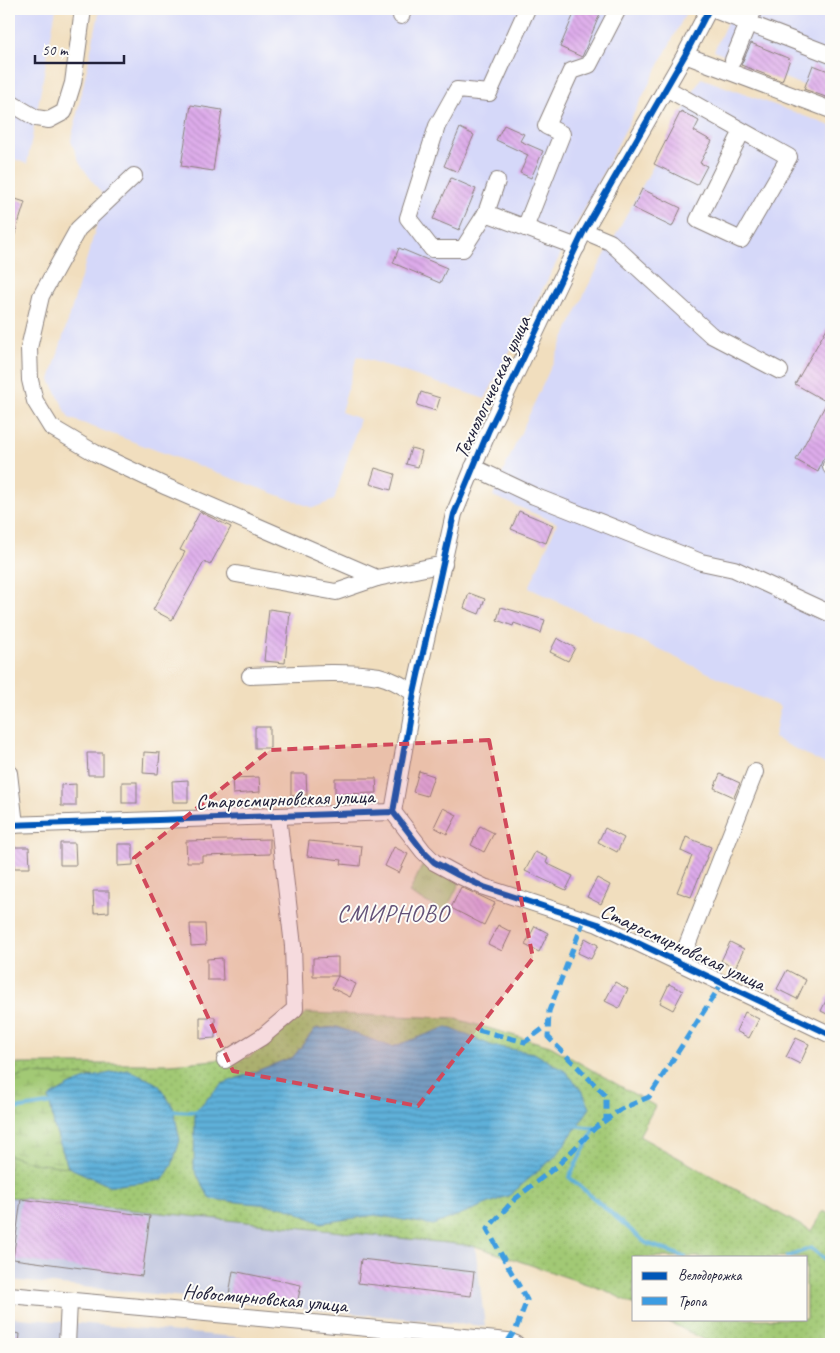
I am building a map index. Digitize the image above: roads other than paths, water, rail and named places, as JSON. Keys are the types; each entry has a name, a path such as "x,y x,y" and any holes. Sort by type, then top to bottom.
{"street":[{"path":"9,102 36,118 49,120 64,112 73,83 83,9"},
{"path":"497,181 486,213 463,249 432,249 408,218 437,126 457,90 489,93 527,9"},
{"path":"525,228 562,134 546,126 571,71 589,65 618,9"},
{"path":"710,9 751,16 831,55"},
{"name":"Технологическая улица","path":"393,812 414,692 454,514 488,432 584,231 710,9"},
{"path":"733,60 751,16"},
{"path":"685,55 831,110"},
{"path":"666,88 742,131 789,158 741,240 698,220 742,131"},
{"path":"134,176 78,229 41,296 29,348 30,380 34,401 51,428 94,453 167,488 377,578"},
{"path":"486,213 577,247"},
{"path":"584,231 610,242 711,335 780,371"},
{"path":"473,467 534,496 701,562 734,569 831,614"},
{"path":"236,574 336,592 377,578 444,564"},
{"path":"250,676 337,674 380,676 414,692"},
{"path":"9,772 12,825"},
{"path":"680,963 755,772"},
{"name":"Старосмирновская улица","path":"12,825 393,812 423,851 434,862 458,875 484,887 598,924 831,1036"},
{"path":"225,1060 262,1037 295,1009 294,946 278,816"},
{"name":"Новосмирновская улица","path":"9,1295 488,1339 508,1341 516,1344"},
{"path":"67,1344 69,1302"}],"water":[{"path":"337,1027 392,1047 447,1027 493,1046 534,1053 565,1071 582,1090 590,1108 557,1155 510,1195 433,1225 375,1215 321,1223 285,1207 210,1199 194,1169 195,1111 222,1084 293,1057 315,1029"},
{"path":"128,1070 158,1084 173,1107 180,1140 172,1165 163,1180 110,1186 68,1167 54,1126 49,1098 78,1082"}],"waterway":[{"path":"9,1110 53,1103"},
{"path":"170,1111 200,1112"},
{"path":"572,1125 595,1128 569,1177 646,1243 682,1256"},
{"path":"790,1256 811,1248 831,1264"}],"district":[{"name":"СМИРНОВО","path":"393,913"}]}
